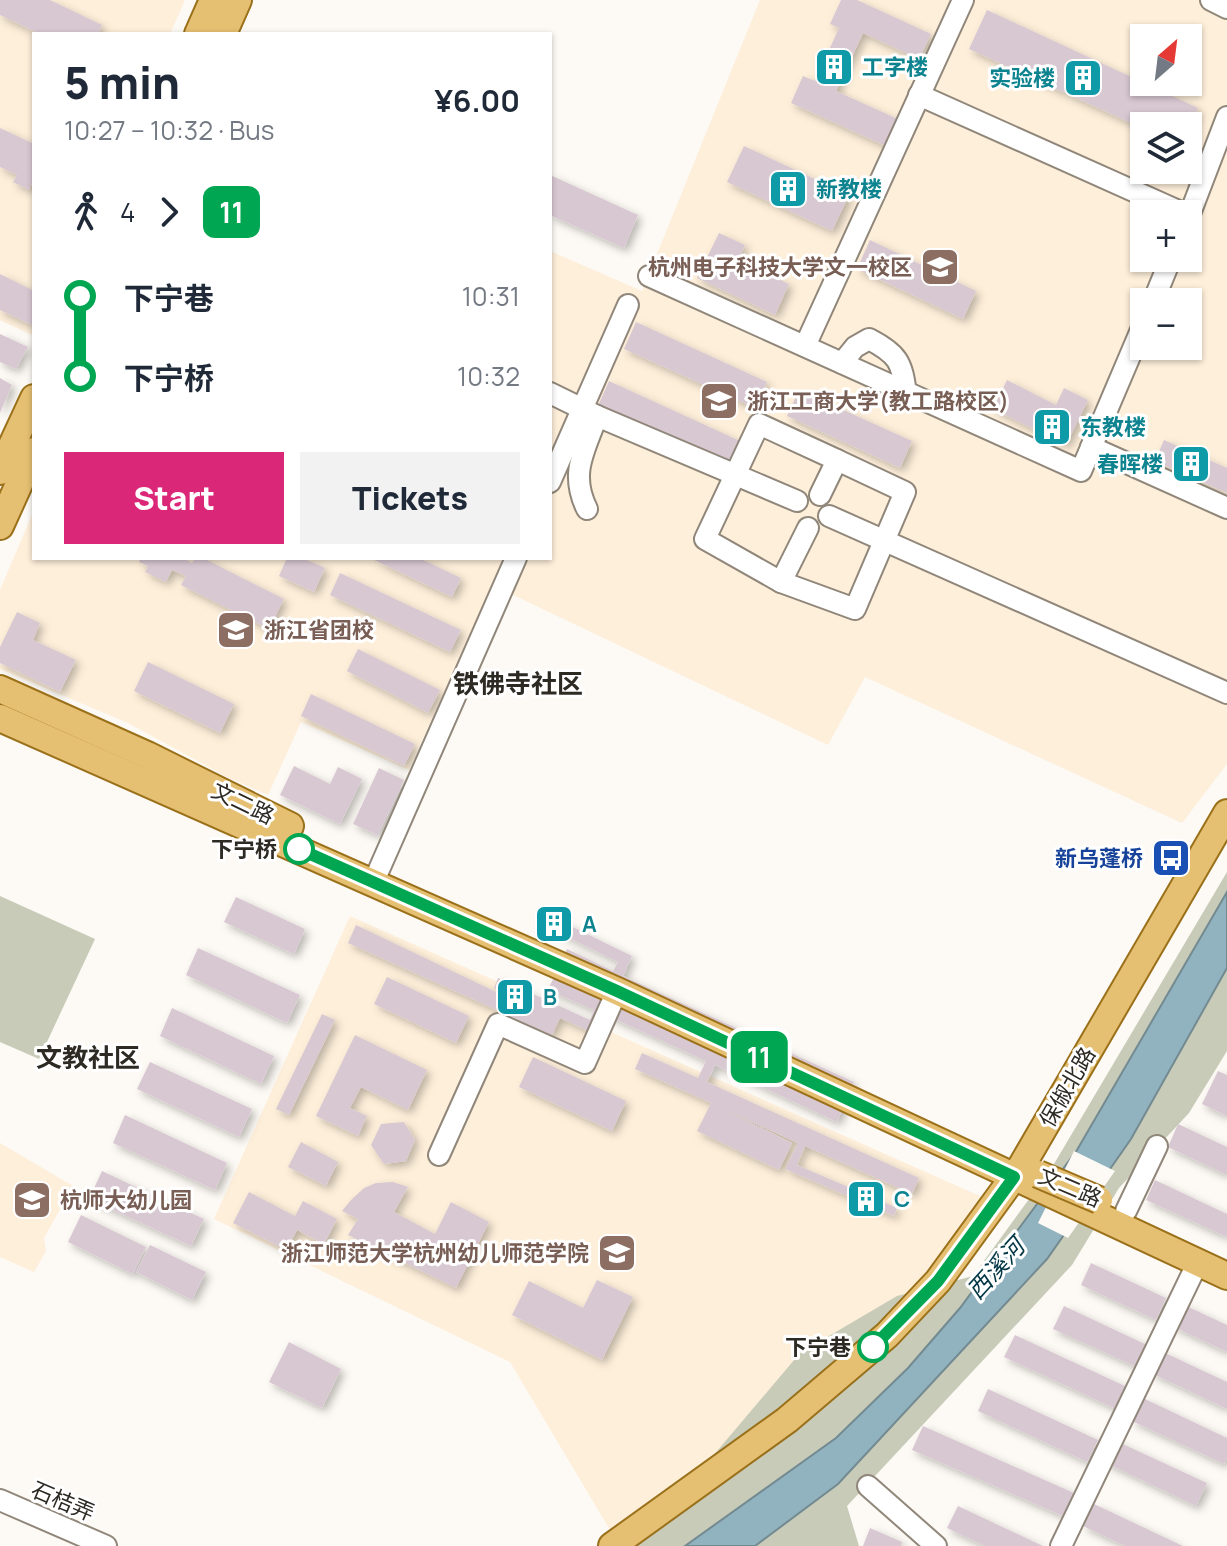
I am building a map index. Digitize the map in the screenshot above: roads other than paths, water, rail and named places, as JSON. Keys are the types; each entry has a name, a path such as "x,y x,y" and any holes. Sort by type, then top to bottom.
{"main road":[{"path":"199,32 213,0"},
{"path":"224,32 238,0"},
{"path":"0,471 32,402"},
{"path":"0,526 32,455"},
{"name":"文二路","path":"0,689 147,755 376,874 617,991 1095,1206 1227,1276"},
{"name":"文二路","path":"0,718 376,874 1027,1176"},
{"name":"保俶北路","path":"612,1546 787,1420 887,1335 938,1281 1027,1176 1227,813"},
{"name":"文二路","path":"1095,1206 1126,1211 1227,1259"}],"street":[{"path":"805,346 963,0"},
{"path":"1211,0 1227,8"},
{"path":"919,95 1152,200"},
{"path":"1194,200 1227,117"},
{"path":"649,276 1081,471 1130,356"},
{"path":"587,509 578,486 577,470 590,412 628,305"},
{"path":"842,363 855,347 869,339 890,350 903,368 906,394"},
{"path":"552,394 797,501"},
{"path":"552,478 590,412"},
{"path":"759,424 905,492 855,609 781,582 705,539 735,475 759,424"},
{"path":"1091,447 1227,508"},
{"path":"820,495 837,460"},
{"path":"810,493 820,495 829,504 829,516 818,527 808,528 796,517 797,501 810,493"},
{"path":"829,516 1227,693"},
{"path":"781,582 808,528"},
{"path":"376,874 515,560"},
{"path":"439,1155 498,1024 585,1063 617,991"},
{"path":"1126,1211 1157,1146"},
{"path":"1061,1546 1198,1262"},
{"path":"868,1486 936,1546"},
{"name":"石桔弄","path":"0,1500 106,1546"}],"water":[{"name":"西溪河","path":"1227,892 1227,968 1131,1139 1047,1259 838,1484 755,1546 685,1546 836,1438 908,1368 960,1308 1077,1150"}],"place":[{"name":"工字楼","path":"834,67"},
{"name":"实验楼","path":"1083,78"},
{"name":"新教楼","path":"788,189"},
{"name":"杭州电子科技大学文一校区","path":"940,267"},
{"name":"浙江工商大学(教工路校区)","path":"719,401"},
{"name":"东教楼","path":"1052,427"},
{"name":"春晖楼","path":"1191,464"},
{"name":"浙江省团校","path":"236,630"},
{"name":"下宁桥","path":"299,849"},
{"name":"新乌蓬桥","path":"1171,858"},
{"name":"A","path":"554,924"},
{"name":"B","path":"515,997"},
{"name":"C","path":"866,1199"},
{"name":"杭师大幼儿园","path":"32,1200"},
{"name":"浙江师范大学杭州幼儿师范学院","path":"617,1253"},
{"name":"下宁巷","path":"873,1347"}],"district":[{"name":"铁佛寺社区","path":"518,683"},
{"name":"文教社区","path":"88,1057"}]}
